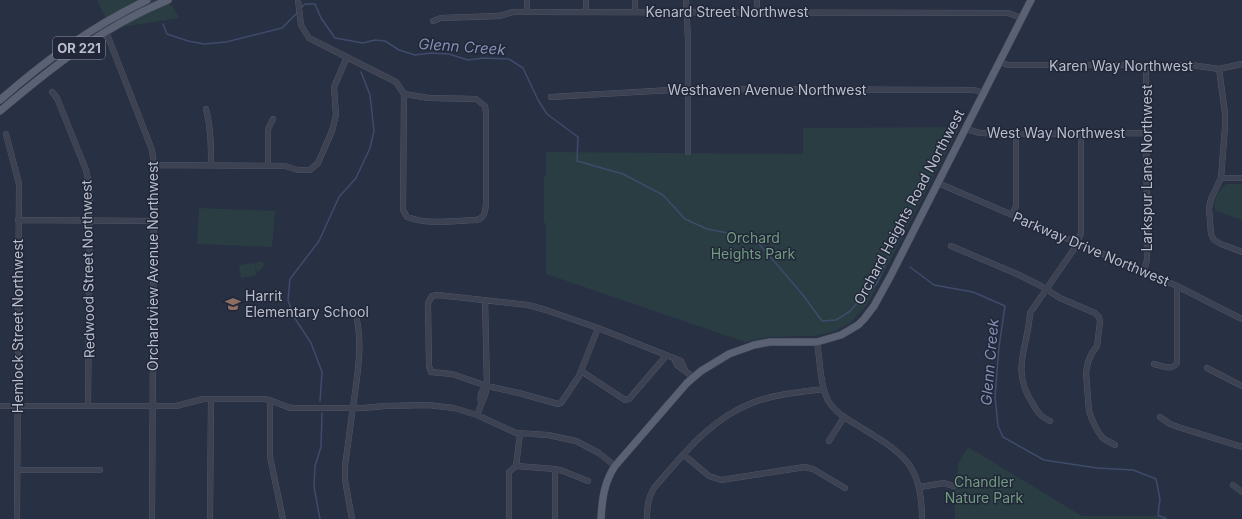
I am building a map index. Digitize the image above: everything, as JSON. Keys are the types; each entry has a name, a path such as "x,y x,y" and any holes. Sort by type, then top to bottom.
{"main road":[{"name":"OR 221","path":"0,100 66,46 102,24 147,0"},
{"name":"OR 221","path":"0,111 65,58 106,31 134,15 168,0"},
{"name":"Orchard Heights Road Northwest","path":"601,519 604,490 610,474 615,466 693,377 714,362 729,354 754,345 770,342 817,342 830,339 845,333 858,325 874,306 1031,0"}],"street":[{"path":"527,0 527,12"},
{"path":"586,0 586,12"},
{"path":"635,0 635,12"},
{"path":"686,0 688,152"},
{"path":"757,0 757,12"},
{"path":"298,3 304,31 309,38 396,82 404,94 403,210 407,217 425,221 480,219 484,215 486,204 485,106 476,99 428,98 404,94"},
{"name":"Kenard Street Northwest","path":"433,21 441,18 499,16 513,12 1008,13 1022,18"},
{"name":"Orchardview Avenue Northwest","path":"102,24 152,150 154,165 152,519"},
{"path":"154,165 285,166 305,171 313,168 318,163 335,124 336,111 334,87 347,58"},
{"name":"Karen Way Northwest","path":"1000,62 1008,66 1191,65 1219,69 1242,64"},
{"name":"Larkspur Lane Northwest","path":"1144,271 1148,260 1146,65"},
{"path":"1219,69 1225,113 1221,178 1211,199 1209,208 1210,234 1214,240 1221,244 1242,252"},
{"name":"Westhaven Avenue Northwest","path":"551,97 688,89 974,90 984,93"},
{"name":"Redwood Street Northwest","path":"52,92 57,98 87,174 90,189 88,406"},
{"path":"206,109 211,135 211,165"},
{"path":"268,166 268,129 273,119"},
{"name":"West Way Northwest","path":"966,129 980,133 1016,134 1147,133"},
{"name":"Hemlock Street Northwest","path":"6,134 18,184 17,519"},
{"path":"1012,215 1016,206 1016,134"},
{"path":"1050,421 1041,416 1026,394 1021,368 1030,324 1030,313 1074,249 1081,233 1081,134"},
{"path":"1221,178 1242,178"},
{"name":"Parkway Drive Northwest","path":"938,183 1144,271 1242,319"},
{"path":"18,220 153,221"},
{"path":"951,246 1017,274 1041,286 1060,298 1095,313 1099,317 1100,322 1097,346 1092,353 1087,368 1089,410 1090,416 1101,436 1115,445"},
{"path":"1154,364 1171,368 1177,363 1177,286"},
{"path":"598,328 572,388 561,403 558,404 487,386 452,374 431,372 429,366 428,303 433,295 438,295 511,302 540,308 598,328 674,358 677,365 693,377"},
{"path":"477,415 487,386 485,300"},
{"path":"352,519 344,480 359,352 358,321 355,312"},
{"path":"817,342 824,388 829,402 835,410 844,417 893,447 900,454 913,471 920,487 922,519"},
{"path":"581,370 625,400 629,399 666,356"},
{"path":"1207,368 1242,386"},
{"path":"647,519 649,497 654,488 700,436 714,425 752,403 782,394 824,388"},
{"path":"0,406 176,406 203,399 270,400 292,408 352,408 428,405 454,408 477,415 520,434 569,439 598,453 615,466"},
{"path":"210,519 211,399"},
{"path":"270,400 270,457 283,519"},
{"path":"829,441 844,417"},
{"path":"1160,417 1178,428 1242,447"},
{"path":"509,519 509,472 516,466 520,434"},
{"path":"684,455 709,476 716,479 728,480 805,467 813,469 845,488"},
{"path":"516,466 555,469 588,481"},
{"path":"555,469 555,519"},
{"path":"17,470 100,470"},
{"path":"920,487 944,483 953,486"},
{"path":"1234,485 1242,492"}],"green space":[{"path":"97,0 165,0 173,7 179,18 110,29"},
{"name":"Orchard Heights Park","path":"960,127 867,305 850,323 832,332 814,336 768,337 745,342 546,274 544,176 546,175 546,152 803,154 803,128"},
{"path":"1226,184 1242,184 1242,220 1215,210 1215,199"},
{"path":"199,208 275,211 272,247 197,244"},
{"path":"263,261 264,266 257,273 255,263"},
{"path":"255,263 256,275 241,278 239,265"},
{"name":"Chandler Nature Park","path":"968,447 1082,516 1167,516 1167,519 955,519 954,486 957,482 958,464"}],"waterway":[{"name":"Glenn Creek","path":"301,8 305,4 315,4 321,18 335,38 363,43 375,40 385,41 399,50 415,55 431,53 449,54 468,60 484,58 509,59 523,68 538,100 547,114 578,137 577,161 623,174 663,195 685,219 707,229 754,238 803,295 822,321 836,320 849,312 877,283 888,257"},
{"name":"Glenn Creek","path":"163,24 167,34 188,41 204,44 226,42 282,28 297,13"},
{"path":"320,401 322,372 311,343 294,317 288,300 290,279 319,241 339,197 356,178 370,148 374,131 370,95 361,72"},
{"name":"Glenn Creek","path":"910,267 934,285 973,292 1005,306 999,347 995,396 998,426 1003,437 1044,460 1097,468 1133,470 1156,479 1160,499 1158,515 1166,519"},
{"path":"320,519 314,487 315,466 321,447 322,413"}],"place":[{"name":"Harrit Elementary School","path":"233,304"}]}
